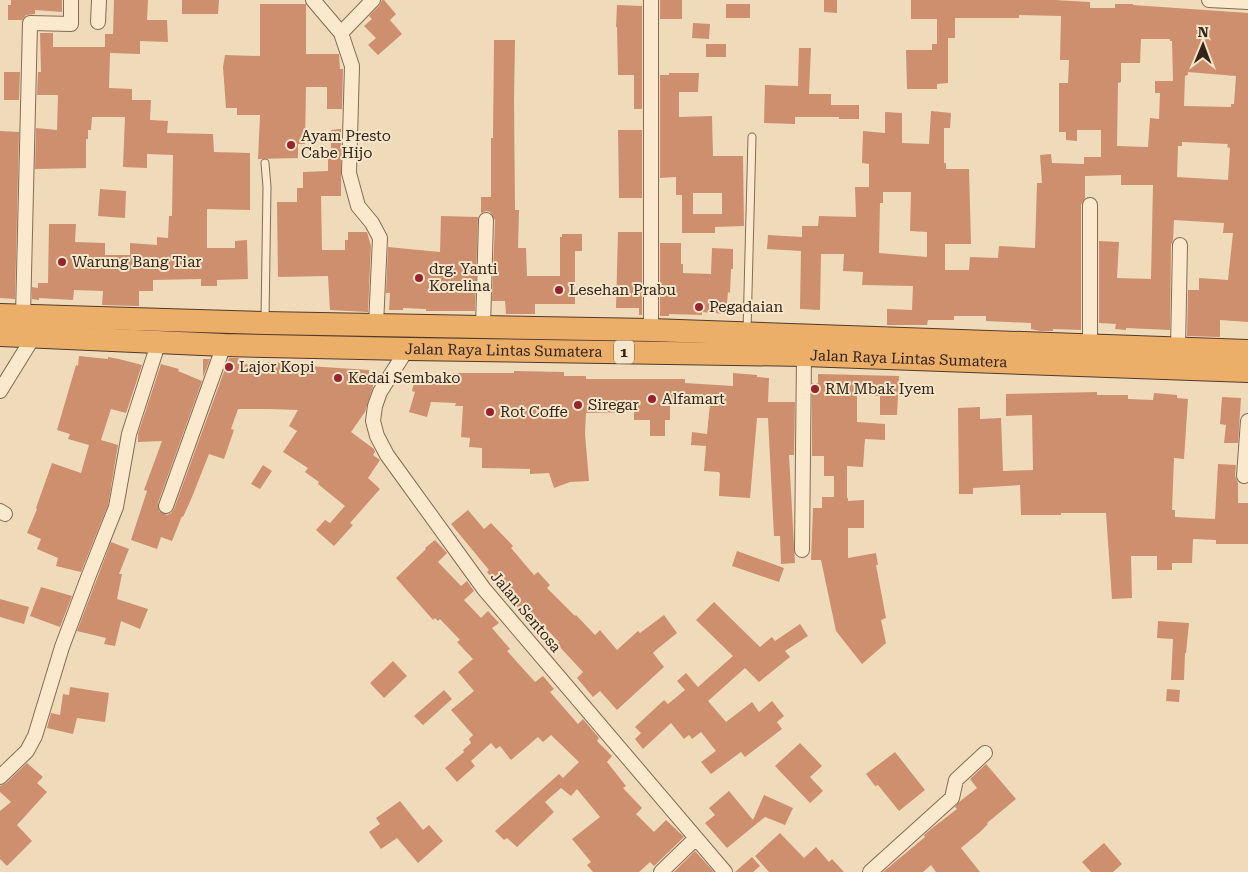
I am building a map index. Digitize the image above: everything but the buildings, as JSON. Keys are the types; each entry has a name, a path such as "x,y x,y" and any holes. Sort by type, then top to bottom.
{"highway":[{"name":"Jalan Raya Lintas Sumatera","path":"0,315 264,323 651,330 1248,351"},
{"name":"Jalan Raya Lintas Sumatera","path":"0,335 224,345 804,355 1248,371"}],"street":[{"path":"23,316 30,24 71,24 71,0"},
{"path":"98,22 99,0"},
{"path":"313,0 341,33 352,66 349,173 358,206 372,223 380,238 376,325"},
{"path":"341,33 373,0"},
{"path":"651,0 651,330"},
{"path":"1209,0 1248,2"},
{"path":"1090,205 1090,346"},
{"path":"483,328 486,220"},
{"path":"1178,349 1180,244"},
{"name":"Jalan Sentosa","path":"419,325 408,349 380,392 375,406 373,421 377,436 387,454 484,589 725,872"},
{"path":"0,391 34,336"},
{"path":"0,777 27,751 35,736 62,647 88,575 116,507 129,434 159,341"},
{"path":"166,506 224,345"},
{"path":"802,550 804,355"},
{"path":"1244,476 1248,421"},
{"path":"870,872 952,798 956,780 985,753"},
{"path":"661,872 696,838"}],"lane":[{"path":"747,334 752,137"},
{"path":"264,323 267,186 265,163"}],"place":[{"name":"Ayam Presto Cabe Hijo","path":"291,145"},
{"name":"Warung Bang Tiar","path":"62,262"},
{"name":"drg. Yanti Korelina","path":"419,278"},
{"name":"Lesehan Prabu","path":"559,290"},
{"name":"Pegadaian","path":"699,307"},
{"name":"Lajor Kopi","path":"229,367"},
{"name":"Kedai Sembako","path":"338,378"},
{"name":"RM Mbak Iyem","path":"815,389"},
{"name":"Alfamart","path":"652,399"},
{"name":"Siregar","path":"578,405"},
{"name":"Rot Coffe","path":"490,412"}]}
